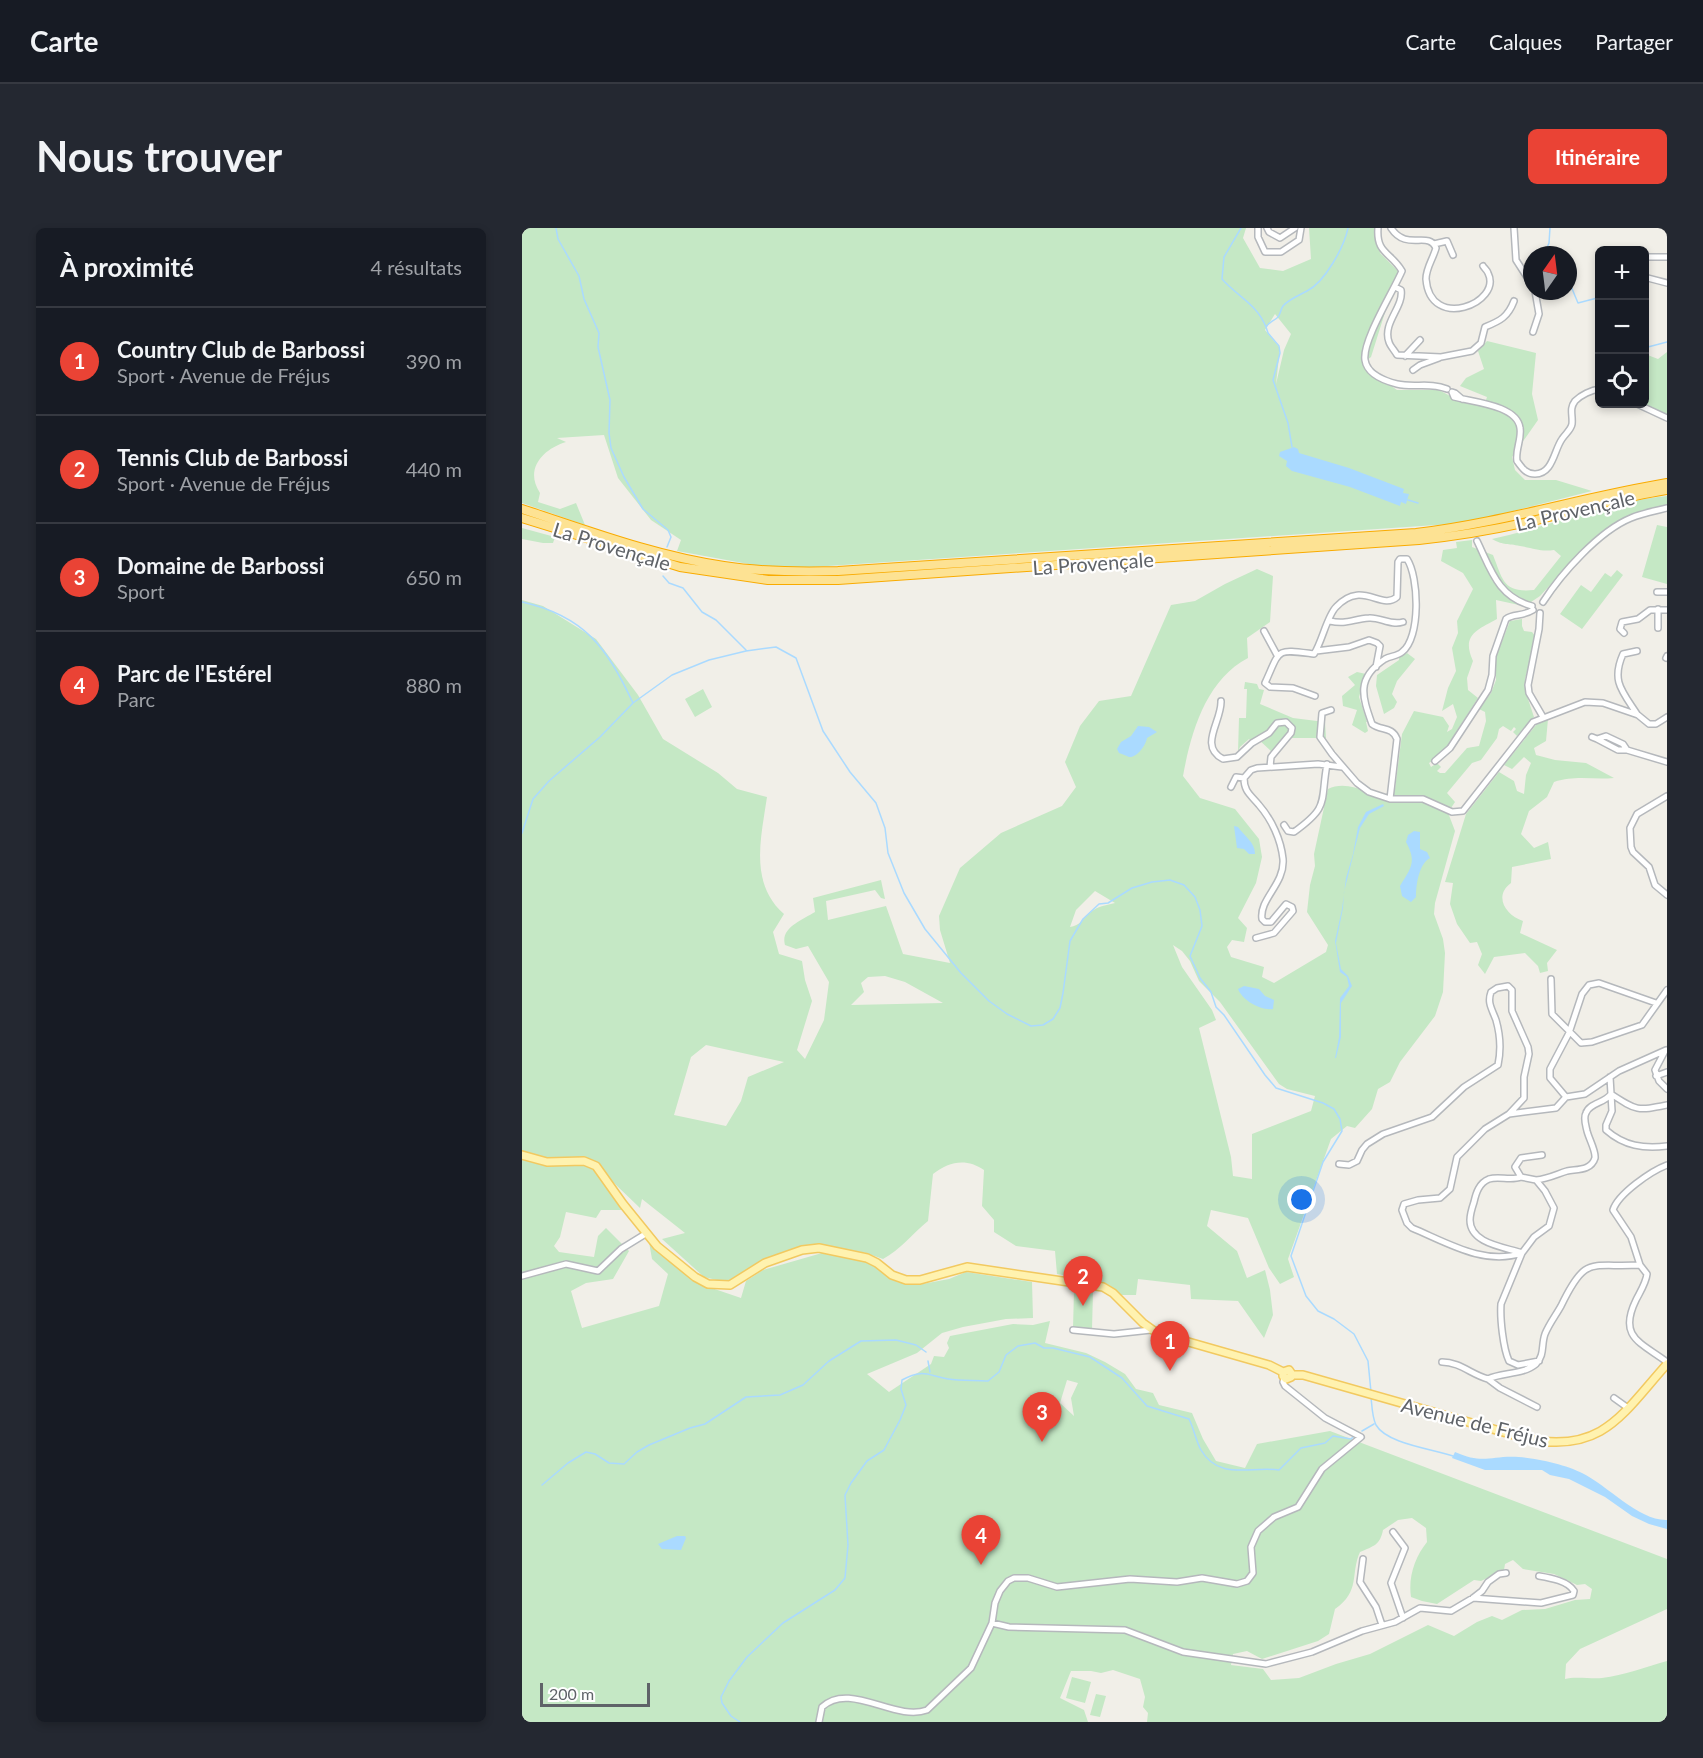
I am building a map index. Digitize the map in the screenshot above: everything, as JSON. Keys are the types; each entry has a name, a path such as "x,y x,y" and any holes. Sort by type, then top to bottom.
{"highway":[{"name":"La Provençale","path":"522,509 681,558 768,571 838,572 1416,533 1495,521 1616,492 1667,483"},
{"name":"La Provençale","path":"522,518 680,567 768,580 838,580 1281,551 1458,536 1667,490"}],"main road":[{"name":"Avenue de Fréjus","path":"522,1155 547,1162 584,1161 596,1166 662,1250 695,1277 708,1284 730,1285 765,1263 802,1250 819,1248 867,1258 892,1275 906,1280 920,1280 967,1267 1103,1287 1113,1293 1150,1330 1164,1336 1269,1365 1286,1375 1303,1375 1528,1439 1561,1443 1581,1440 1600,1432 1628,1408 1667,1363"}],"street":[{"path":"1258,228 1258,237 1265,252 1281,252 1299,240 1301,228"},
{"path":"1267,228 1269,232 1280,238 1295,228"},
{"path":"1378,228 1378,244 1382,252 1396,262 1402,271 1365,348 1365,362 1372,374 1398,384 1426,384 1455,393 1462,399 1502,408 1515,416 1520,424 1521,434 1517,446 1517,461 1527,472 1537,474 1545,471 1551,463 1561,440 1570,429 1571,413 1576,400 1595,390"},
{"path":"1391,228 1402,240 1428,240 1434,244 1436,248 1428,266 1426,279 1433,298 1444,307 1464,309 1479,300 1489,284 1488,273 1483,266"},
{"path":"1514,228 1516,260 1523,271"},
{"path":"1434,244 1447,241 1452,255"},
{"path":"1649,257 1667,257"},
{"path":"1649,278 1667,283"},
{"path":"1395,287 1401,290 1402,296 1389,325 1388,341 1397,355 1441,357"},
{"path":"1533,332 1539,314 1537,300"},
{"path":"1413,370 1441,357 1472,351 1481,343 1485,327 1502,321 1514,301"},
{"path":"1404,356 1420,340"},
{"path":"1646,408 1667,418"},
{"path":"1543,603 1582,556 1612,529 1628,519 1667,508"},
{"path":"1477,541 1499,587 1516,600 1535,610"},
{"path":"1316,651 1335,607 1361,594 1386,602 1397,597 1397,566 1401,559 1407,559 1415,590 1415,629 1410,644 1402,653 1387,658 1367,676 1363,692 1372,724 1395,733 1397,739 1390,799"},
{"path":"1657,592 1667,592"},
{"path":"1543,603 1536,601 1535,610 1539,629 1528,685 1529,693 1543,717"},
{"path":"1435,761 1450,748 1488,690 1492,675 1492,656 1506,619 1545,608 1543,603"},
{"path":"1658,609 1658,628"},
{"path":"1624,633 1620,629 1622,622 1640,622 1650,610 1667,610"},
{"path":"1330,621 1348,623 1373,618 1397,624 1403,622"},
{"path":"1264,632 1277,655"},
{"path":"1314,696 1293,688 1270,687 1265,683 1277,655 1285,651 1314,654 1316,651 1349,647 1369,640 1380,646 1376,667"},
{"path":"1637,651 1623,654 1618,666 1617,678 1620,689 1638,715 1649,724 1667,717"},
{"path":"1221,701 1211,743 1214,754 1223,759 1237,757 1252,743 1269,733 1277,723 1289,724 1291,733 1271,757 1270,767"},
{"path":"1331,710 1322,713 1320,736 1342,767 1357,783 1369,792 1390,799 1423,799 1452,812 1463,811 1533,722 1585,702 1603,703 1638,715"},
{"path":"1595,738 1618,750 1627,750 1667,762"},
{"path":"1256,938 1274,933 1293,912 1292,907 1286,904 1270,922 1262,919 1261,914 1265,903 1282,874 1283,861 1279,840 1258,804 1245,790 1244,778 1251,770 1270,767 1327,764 1342,767"},
{"path":"1284,825 1288,831 1294,832 1317,813 1324,798 1327,764"},
{"path":"1231,787 1236,777 1244,778"},
{"path":"1667,796 1637,814 1630,828 1631,847 1649,867 1655,885 1667,895"},
{"path":"1551,979 1552,1014 1581,1043 1592,1042 1642,1025 1667,990"},
{"path":"1566,1097 1550,1078 1550,1069 1569,1033 1582,994 1589,985 1599,983 1656,1003"},
{"path":"1339,1164 1349,1165 1357,1161 1362,1150 1383,1134 1431,1117 1464,1087 1498,1065 1500,1056 1496,1020 1488,1000 1491,992 1508,986 1512,990 1512,1011 1529,1054 1524,1077 1524,1098 1509,1114 1485,1130 1457,1157 1450,1189 1440,1198 1404,1204 1402,1210 1407,1223 1412,1228 1466,1251 1482,1256 1514,1256 1522,1253"},
{"path":"1509,1114 1556,1107 1566,1097 1585,1094 1611,1077 1666,1048"},
{"path":"1666,1048 1655,1070 1656,1076 1667,1089"},
{"path":"1656,1076 1667,1071"},
{"path":"1611,1077 1612,1111 1606,1130 1640,1148 1667,1146"},
{"path":"1611,1094 1632,1108 1645,1109 1667,1105"},
{"path":"1522,1253 1476,1236 1471,1228 1470,1219 1477,1190 1489,1179 1552,1178 1591,1165 1594,1152 1585,1118 1586,1112 1589,1108 1608,1099 1611,1094"},
{"path":"1521,1177 1515,1167 1517,1162 1521,1158 1542,1155"},
{"path":"1667,1165 1655,1170 1635,1186 1616,1202 1613,1210 1631,1237 1647,1278 1629,1313 1629,1328 1633,1335 1667,1363"},
{"path":"1536,1180 1554,1208 1549,1226 1534,1237 1522,1253 1500,1312 1509,1361 1518,1365 1539,1361"},
{"path":"522,1276 566,1264 597,1271 621,1249 647,1233"},
{"path":"1488,1379 1531,1367 1539,1361 1544,1349 1545,1332 1567,1290 1579,1274 1596,1265 1640,1264"},
{"path":"1073,1330 1114,1334 1150,1330"},
{"path":"1442,1362 1464,1367 1537,1407"},
{"path":"819,1722 822,1707 836,1698 849,1698 904,1713 921,1713 927,1710 971,1668 992,1623 1000,1591 1008,1581 1020,1577 1050,1586 1066,1587 1130,1579 1177,1582 1202,1578 1237,1584 1247,1581 1253,1573 1251,1547 1258,1531 1274,1517 1298,1507 1307,1497 1322,1469 1361,1437 1325,1418 1285,1386 1283,1382 1286,1375"},
{"path":"1614,1398 1628,1408"},
{"path":"1393,1532 1404,1545 1404,1551 1391,1583 1403,1618"},
{"path":"1363,1559 1360,1582 1376,1607 1382,1625"},
{"path":"992,1623 1008,1627 1125,1630 1183,1652 1266,1664 1312,1652 1403,1618 1420,1608 1450,1611 1473,1598 1499,1574 1506,1573"},
{"path":"1473,1598 1541,1604 1573,1595 1572,1587 1539,1576"}],"green space":[{"path":"522,228 1246,228 1243,238 1260,268 1283,271 1311,259 1309,228 1376,228 1380,253 1398,271 1371,357 1363,363 1367,369 1397,390 1439,390 1452,397 1484,406 1487,397 1460,386 1466,378 1484,369 1478,351 1487,341 1536,353 1532,394 1538,420 1512,457 1515,470 1525,480 1556,480 1592,491 1466,523 798,568 754,565 677,551 681,540 651,520 618,478 604,435 557,438 566,442 543,455 535,468 534,476 540,493 538,502 560,509 576,503 585,525 522,503","holes":["1275,314 1291,334 1284,350 1276,384 1280,348 1265,330"]},
{"path":"1667,352 1667,415 1649,407 1649,356 1658,359"},
{"path":"1667,496 1667,506 1648,509 1620,521 1576,557 1540,596 1531,602 1519,605 1496,600 1497,619 1477,630 1470,639 1469,645 1473,661 1467,678 1468,690 1478,698 1442,754 1429,763 1431,767 1437,763 1441,767 1437,771 1445,773 1467,748 1479,746 1486,721 1485,712 1479,709 1491,693 1496,680 1496,657 1510,621 1522,619 1524,631 1532,632 1536,637 1525,679 1525,690 1534,717 1517,736 1513,732 1516,729 1514,727 1511,731 1503,726 1499,729 1497,738 1481,760 1472,763 1447,793 1455,802 1451,808 1426,798 1447,810 1455,831 1435,903 1434,914 1443,939 1445,953 1443,992 1435,1016 1400,1062 1390,1082 1378,1089 1372,1109 1355,1128 1347,1126 1331,1139 1288,1259 1294,1277 1280,1284 1269,1268 1248,1218 1211,1210 1207,1226 1237,1251 1247,1278 1265,1270 1273,1315 1264,1338 1238,1301 1191,1299 1190,1285 1138,1279 1136,1295 1120,1295 1104,1283 1057,1274 1055,1251 1016,1246 994,1232 994,1220 982,1206 984,1170 971,1164 952,1164 933,1174 928,1221 883,1259 866,1253 819,1244 769,1259 752,1266 735,1279 721,1281 704,1277 662,1239 685,1233 642,1199 640,1208 591,1161 548,1159 522,1152 522,600 543,606 596,639 638,695 663,739 718,773 737,789 767,797 762,828 760,859 762,874 773,902 784,914 773,932 779,954 802,961 812,1001 797,1050 805,1059 824,1020 829,982 808,946 796,949 785,945 784,939 793,925 815,912 813,898 881,880 885,899 881,898 875,890 826,901 828,920 886,906 903,954 950,963 940,930 939,916 960,868 1001,833 1062,806 1076,787 1065,762 1080,726 1099,701 1131,696 1171,605 1195,601 1257,569 1273,576 1270,622 1247,638 1248,658 1233,668 1211,693 1196,725 1183,776 1200,798 1235,809 1259,839 1262,857 1256,883 1238,918 1247,928 1244,942 1232,940 1227,947 1231,957 1264,967 1262,977 1274,983 1326,952 1328,945 1307,912 1315,866 1314,854 1328,789 1335,786 1351,787 1390,801 1395,789 1402,734 1414,711 1443,717 1449,726 1447,732 1452,729 1457,717 1453,704 1442,711 1448,688 1456,671 1452,648 1458,633 1457,621 1473,589 1463,573 1441,561 1443,550 1457,548 1456,542 1472,540 1472,547 1493,555 1502,578 1510,587 1534,590 1561,556 1554,550 1503,544 1492,539 1645,499","holes":["1095,891 1115,903 1097,908 1079,923 1070,927 1076,910","1173,945 1190,961 1199,981 1220,1002 1279,1084 1287,1089 1315,1096 1311,1111 1252,1134 1252,1179 1233,1176 1231,1157 1199,1028 1216,1020 1212,1010 1182,967","885,976 905,982 943,1003 851,1005 864,992 861,983 868,977","706,1045 784,1062 748,1077 741,1101 726,1126 674,1115 691,1057"]},
{"path":"1657,525 1667,527 1667,584 1642,577"},
{"path":"522,528 555,537 553,543 522,539"},
{"path":"1617,570 1623,575 1582,629 1560,614 1581,585 1591,592 1605,573 1611,577"},
{"path":"1407,653 1415,659 1397,681 1392,694 1397,702 1394,708 1384,714 1376,686 1377,675"},
{"path":"1357,672 1366,674 1359,697 1367,722 1368,731 1365,733 1352,725 1357,710 1343,706 1342,696 1355,685 1348,677"},
{"path":"1245,682 1257,684 1259,689 1264,690 1260,704 1293,718 1325,722 1326,738 1287,738 1272,752 1257,738 1251,741 1249,739 1238,752 1239,718 1246,718 1247,689 1244,689"},
{"path":"703,689 712,707 695,717 685,699"},
{"path":"1548,719 1546,741 1534,748 1536,755 1555,760 1586,763 1614,778 1577,778 1554,782 1547,797 1529,811 1521,834 1534,848 1548,842 1551,859 1512,867 1511,883 1506,888 1502,899 1511,915 1523,921 1520,933 1557,950 1547,963 1548,971 1540,973 1538,966 1525,953 1494,957 1485,974 1478,965 1482,954 1477,942 1470,943 1457,924 1450,904 1453,883 1445,882 1466,814 1499,772 1514,781 1517,791 1524,794 1526,775 1531,763 1524,757 1512,769 1504,765 1536,725"},
{"path":"522,1158 568,1160 591,1166 606,1180 625,1210 601,1210 596,1218 566,1212 560,1237 554,1246 559,1252 594,1257 598,1236 606,1228 629,1251 613,1279 586,1283 571,1291 582,1328 659,1306 668,1274 652,1259 649,1242 697,1283 741,1298 746,1281 763,1270 822,1253 868,1262 897,1282 917,1285 949,1279 966,1272 1032,1282 1033,1318 1006,1319 942,1333 917,1353 867,1374 889,1392 931,1364 934,1356 944,1357 949,1348 947,1343 950,1336 1013,1324 1033,1325 1050,1321 1045,1343 1086,1353 1105,1362 1125,1374 1136,1389 1153,1393 1159,1405 1192,1413 1216,1461 1245,1468 1257,1444 1330,1431 1667,1559 1667,1609 1580,1649 1566,1664 1565,1679 1610,1677 1667,1661 1667,1722 1147,1722 1148,1713 1143,1707 1145,1697 1140,1679 1113,1670 1101,1673 1071,1671 1060,1698 1084,1710 1088,1722 522,1722","holes":["1067,1380 1078,1383 1071,1398 1074,1416 1060,1403","1412,1518 1426,1528 1427,1542 1413,1568 1411,1597 1437,1604 1474,1580 1481,1581 1504,1570 1505,1564 1513,1560 1523,1569 1554,1574 1577,1585 1585,1584 1592,1589 1590,1599 1575,1600 1545,1609 1522,1610 1502,1620 1492,1616 1454,1636 1428,1625 1370,1654 1299,1678 1271,1680 1263,1669 1231,1665 1233,1654 1247,1651 1262,1659 1318,1641 1329,1634 1335,1609 1352,1589 1360,1552 1376,1544 1383,1530 1398,1520"]},
{"path":"1074,1291 1093,1292 1092,1329 1073,1328"},
{"path":"1072,1677 1091,1682 1085,1703 1066,1698"},
{"path":"1096,1694 1106,1696 1100,1717 1090,1715"}],"water":[{"path":"1294,447 1299,453 1349,468 1404,489 1403,493 1409,494 1406,504 1401,502 1400,506 1350,487 1292,471 1286,466 1287,461 1279,456 1280,452"},
{"path":"1138,726 1149,727 1157,732 1147,738 1143,747 1132,757 1119,753 1117,749 1121,742 1131,736"},
{"path":"1383,804 1384,806 1369,814 1360,828 1344,890 1358,827 1366,812"},
{"path":"1234,826 1238,827 1251,843 1255,854 1249,854 1244,849 1237,848"},
{"path":"1414,831 1420,832 1420,849 1427,852 1430,858 1423,865 1416,897 1411,902 1402,896 1400,886 1411,865 1411,855 1406,842 1408,835"},
{"path":"1344,895 1336,943 1341,969 1348,976 1352,986 1341,1003 1341,1037 1335,1058 1339,1037 1340,998 1349,986 1347,977 1340,972 1335,941"},
{"path":"1244,986 1259,989 1265,996 1274,1000 1273,1009 1263,1008 1248,1001 1238,989"},
{"path":"1455,1452 1473,1458 1526,1458 1568,1467 1592,1479 1645,1515 1667,1520 1667,1529 1632,1516 1605,1497 1569,1479 1550,1475 1542,1470 1485,1470 1452,1458"},
{"path":"677,1536 686,1538 681,1550 662,1549 658,1544"}],"waterway":[{"path":"556,228 558,239 579,276 584,299 599,333 598,347 610,400 611,448 624,477 643,509 668,530 671,537 667,547"},
{"path":"1241,228 1224,257 1222,279 1258,312 1266,327"},
{"path":"1292,447 1288,423 1273,380 1280,353 1279,346 1266,327 1278,317 1285,304 1314,286 1327,272 1338,254 1348,228"},
{"path":"1548,246 1550,228"},
{"path":"1577,300 1578,303 1595,299"},
{"path":"1649,347 1667,342"},
{"path":"1408,500 1418,503"},
{"path":"663,576 669,583 683,588 702,612 716,620 746,650"},
{"path":"522,602 562,616 591,637 614,666 633,703"},
{"path":"522,833 533,799 549,781 600,737 633,703 672,675 709,660 776,647 796,658 823,731 850,772 876,803 885,828 888,853 904,893 925,929 961,973 989,1001 1007,1014 1031,1026 1043,1025 1053,1019 1060,1008 1070,941 1083,919 1099,904 1108,903 1132,888 1152,882 1170,880 1184,885 1195,897 1200,910 1202,926 1190,956 1200,978 1211,992 1216,1007 1276,1088 1323,1103 1334,1109 1340,1119 1342,1131 1323,1162 1291,1256 1306,1296 1318,1311 1334,1319 1354,1334 1368,1361 1371,1392"},
{"path":"542,1485 568,1463 586,1452 595,1454 609,1463 624,1464 649,1445 705,1424 746,1397 780,1395 803,1385 829,1361 861,1341 896,1340 916,1345 926,1352"},
{"path":"740,1722 731,1716 722,1703 721,1697 729,1681 747,1657 783,1623 835,1590 845,1578 848,1545 845,1495 867,1461 884,1450 906,1405 901,1389 902,1380 909,1376 926,1374 953,1380 988,1381 999,1372 1006,1355 1018,1346 1035,1343 1044,1348 1090,1357 1122,1378 1147,1406 1189,1419 1201,1450 1208,1460 1226,1469 1279,1470 1301,1448 1325,1443 1333,1436 1351,1439 1353,1437"},
{"path":"928,1361 930,1372"},
{"path":"1371,1397 1375,1422 1382,1432 1411,1445 1453,1456"},
{"path":"1362,1431 1374,1424"}],"place":[{"name":"Tennis Club de Barbossi","path":"1083,1306"},
{"name":"Country Club de Barbossi","path":"1170,1371"},
{"name":"Domaine de Barbossi","path":"1042,1442"},
{"name":"Parc de l'Estérel","path":"981,1565"}]}
